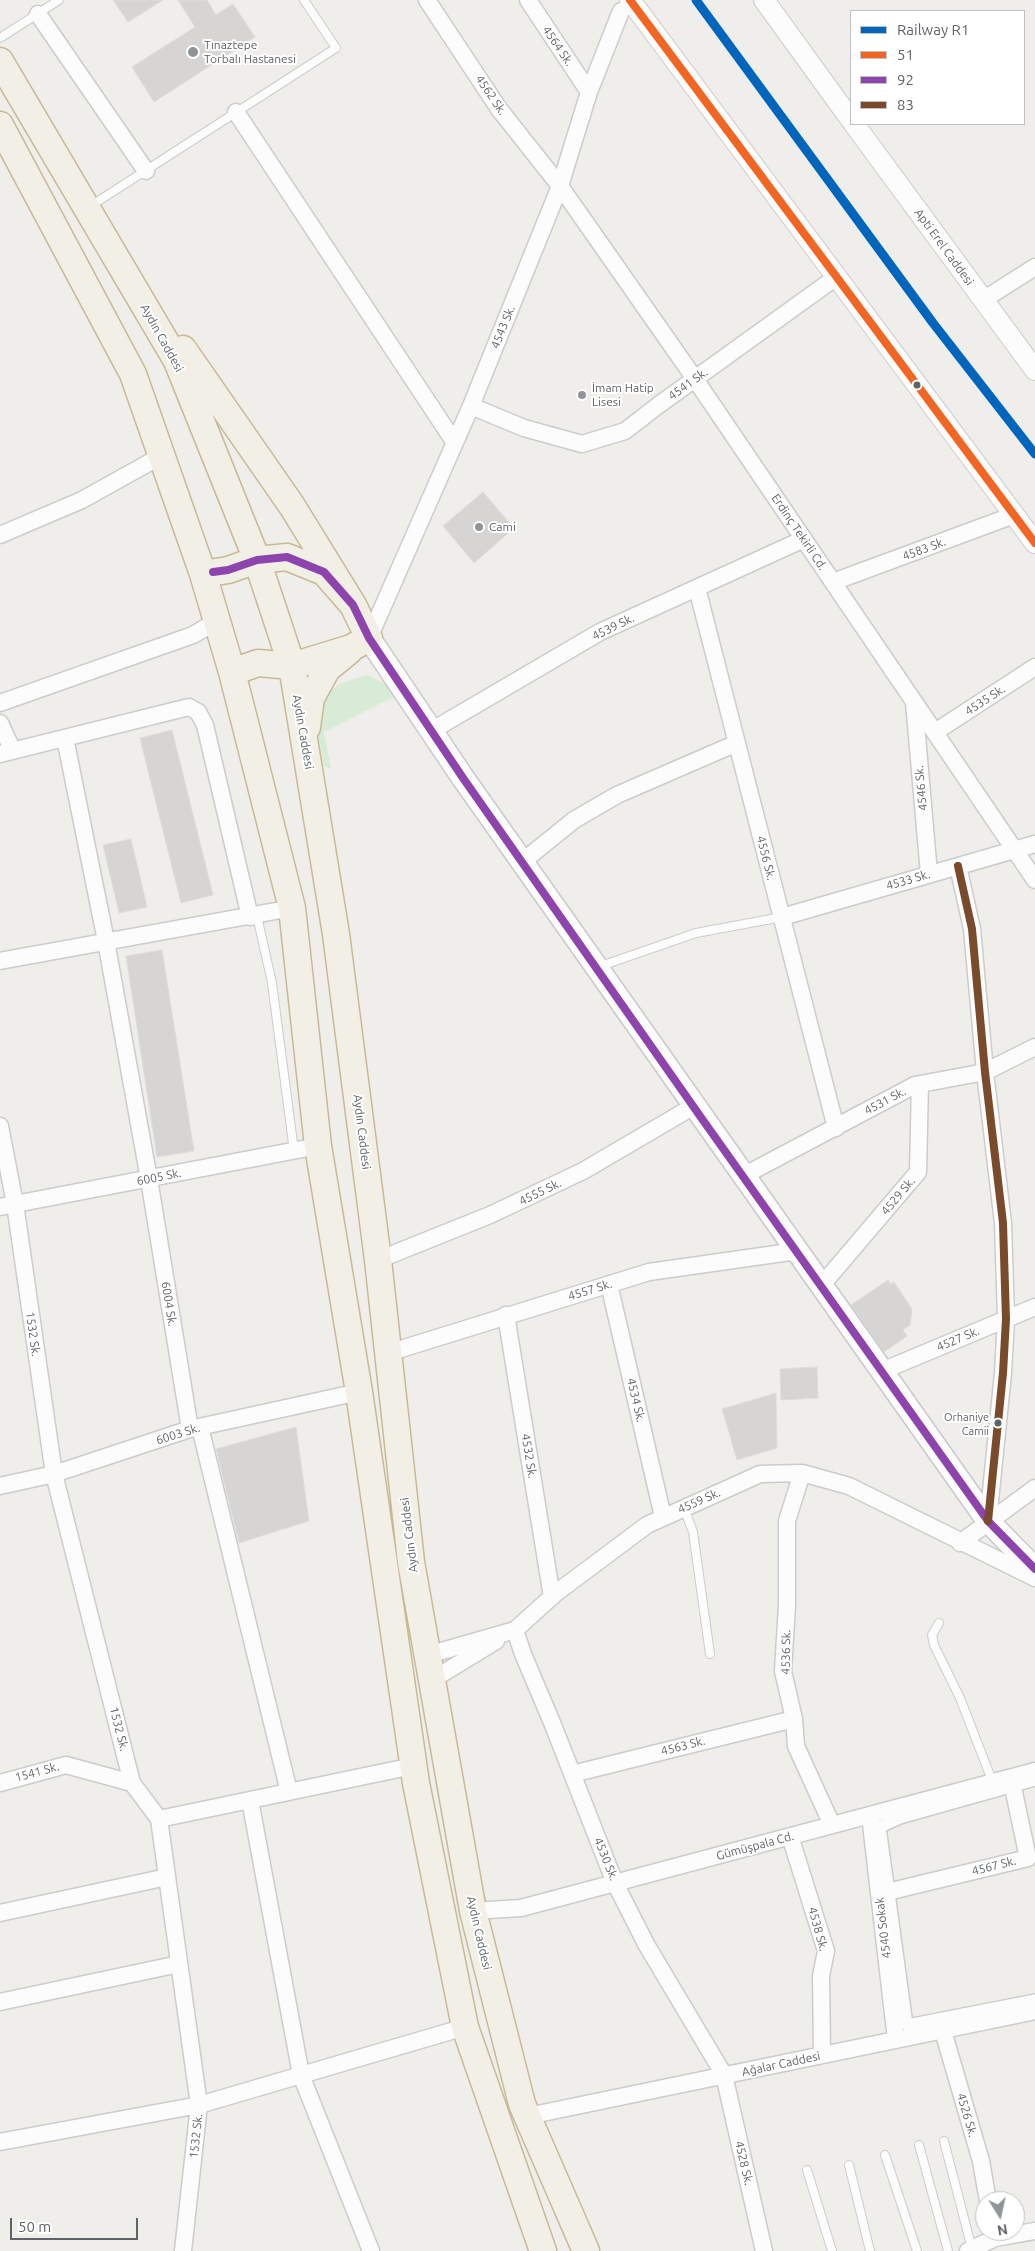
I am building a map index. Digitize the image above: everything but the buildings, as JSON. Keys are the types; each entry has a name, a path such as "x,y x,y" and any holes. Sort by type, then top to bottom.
{"highway":[{"name":"Aydın Caddesi","path":"0,61 177,361 257,560 292,666 336,934 378,1260 411,1562 473,1911 522,2104 586,2251"},
{"path":"0,125 133,374 202,574 232,672 292,908 306,1149 360,1392 413,1766 465,2027 543,2251"},
{"path":"148,311 188,354 292,506 353,605 360,643"},
{"path":"202,574 228,570 257,560 287,557 324,572 353,605"},
{"path":"232,672 258,663 292,666 360,643"},
{"path":"305,740 311,698 327,669 360,643"}],"main road":[{"path":"360,643 431,731 596,968 988,1521 1035,1569"}],"street":[{"name":"4562 Sk.","path":"427,0 499,109 560,186"},
{"name":"4564 Sk.","path":"528,0 589,92"},
{"path":"764,0 850,119"},
{"path":"625,5 662,43 835,278 1035,543"},
{"name":"4543 Sk.","path":"360,643 472,406 560,186 589,92 625,5"},
{"path":"38,14 146,171"},
{"path":"236,112 455,443"},
{"name":"Apti Erel Caddesi","path":"855,125 1035,370"},
{"name":"Erdinç Tekirli Cd.","path":"560,186 695,379 1035,880"},
{"path":"983,300 1035,267"},
{"name":"4541 Sk.","path":"472,406 524,428 582,444 625,431 835,278"},
{"path":"0,535 82,500 161,456"},
{"name":"4583 Sk.","path":"833,582 1014,515"},
{"name":"4539 Sk.","path":"431,731 600,632 804,539"},
{"name":"4556 Sk.","path":"697,588 836,1128"},
{"path":"0,703 193,634 217,622"},
{"name":"4535 Sk.","path":"935,732 1035,667"},
{"name":"4546 Sk.","path":"914,701 929,874"},
{"path":"0,723 7,752 189,707 198,712 205,725 254,916"},
{"name":"6004 Sk.","path":"65,738 106,941 195,1428 290,1792"},
{"path":"522,862 574,820 617,795 737,743"},
{"name":"4533 Sk.","path":"782,917 1035,844"},
{"path":"958,866 972,929 984,1072 1003,1223 1006,1318 988,1521"},
{"path":"0,961 292,908"},
{"name":"4531 Sk.","path":"743,1176 920,1084 984,1072 1035,1047"},
{"name":"4529 Sk.","path":"821,1286 918,1172 920,1084"},
{"name":"4555 Sk.","path":"378,1260 490,1216 583,1171 694,1106"},
{"name":"1532 Sk.","path":"0,1126 7,1206 54,1474 132,1783 159,1819 199,2105 183,2251"},
{"name":"6005 Sk.","path":"7,1206 306,1149"},
{"name":"4557 Sk.","path":"388,1353 649,1272 797,1251"},
{"name":"4534 Sk.","path":"609,1284 663,1517"},
{"name":"4527 Sk.","path":"882,1371 1035,1307"},
{"name":"4532 Sk.","path":"506,1315 552,1597"},
{"name":"6003 Sk.","path":"0,1486 54,1474 195,1428 360,1392"},
{"name":"4559 Sk.","path":"430,1668 515,1630 552,1597 647,1525 760,1474 802,1473 849,1486 1035,1578"},
{"name":"4536 Sk.","path":"802,1473 787,1522 787,1605 784,1671 794,1719 796,1746 832,1825"},
{"path":"960,1542 1035,1488"},
{"path":"430,1668 515,1630"},
{"name":"4530 Sk.","path":"515,1630 615,1883 646,1944 724,2076"},
{"name":"4563 Sk.","path":"572,1774 794,1719"},
{"name":"1541 Sk.","path":"0,1782 66,1765 132,1783"},
{"path":"159,1819 413,1766"},
{"name":"Gümüşpala Cd.","path":"473,1911 521,1908 992,1783 1012,1782 1035,1771"},
{"path":"1035,1780 1012,1782 900,1818 880,1827 883,1893 907,2025 1035,2000"},
{"name":"4567 Sk.","path":"883,1893 1028,1858 1012,1782"},
{"path":"250,1800 301,2075 371,2251"},
{"name":"4540 Sokak","path":"870,1815 883,1893 896,2040"},
{"name":"4538 Sk.","path":"790,1836 826,1951 821,1976 822,2055"},
{"path":"0,1913 167,1877"},
{"path":"0,2002 179,1964"},
{"name":"Ağalar Caddesi","path":"528,2116 1035,2011"},
{"path":"0,2142 199,2105 465,2027"},
{"name":"4526 Sk.","path":"943,2031 980,2161 986,2191"},
{"name":"4528 Sk.","path":"724,2076 764,2251"},
{"path":"970,2250 992,2241"}],"lane":[{"path":"0,38 59,0"},
{"path":"88,208 336,48 304,0"},
{"path":"254,916 272,983 306,1149"},
{"path":"596,968 696,933 782,917"},
{"path":"684,1508 692,1532 710,1654"},
{"path":"939,1623 932,1635 934,1645 960,1698 992,1783"},
{"path":"944,2141 970,2250"},
{"path":"919,2145 948,2251"},
{"path":"885,2155 917,2251"},
{"path":"849,2165 870,2251"},
{"path":"807,2170 832,2251"}],"green space":[{"path":"367,675 386,684 395,696 324,732 331,769 324,766 317,730 323,698 339,684"}],"rail line":[{"name":"R1","path":"696,0 933,323 1035,454"}],"transit line":[{"name":"51","path":"630,0 1035,543"},
{"name":"92","path":"213,572 228,570 257,560 287,557 324,572 353,605 369,638 463,778 700,1116 988,1521 1035,1569"},
{"name":"83","path":"958,866 972,929 985,1072 1003,1223 1006,1319 1003,1373 988,1521"}],"place":[{"name":"Tınaztepe Torbalı Hastanesi","path":"193,52"},
{"name":"İmam Hatip Lisesi","path":"582,395"},
{"name":"Cami","path":"479,527"},
{"name":"Orhaniye Camii","path":"998,1423"}]}
